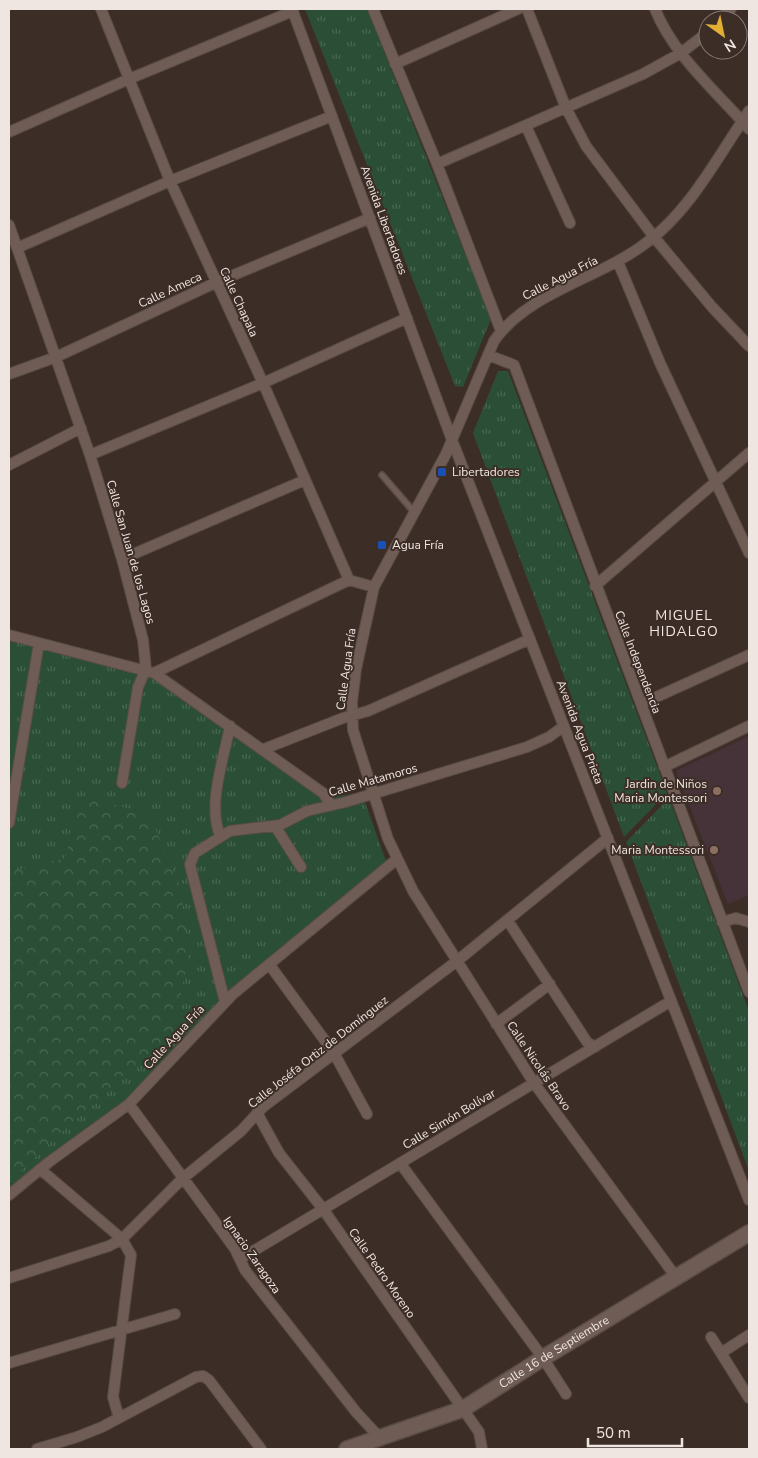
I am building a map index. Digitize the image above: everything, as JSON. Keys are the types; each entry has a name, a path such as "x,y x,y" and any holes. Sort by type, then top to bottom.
{"street":[{"name":"Calle Chapala","path":"101,9 170,181 263,383 348,580"},
{"path":"373,9 437,164 501,331"},
{"path":"395,64 518,9"},
{"path":"527,9 566,108 586,146 654,237 712,307 749,346"},
{"path":"655,9 663,28 681,53 746,125"},
{"path":"9,132 129,78 292,10"},
{"name":"Avenida Libertadores","path":"292,10 452,440"},
{"path":"437,164 643,74 681,53 698,40"},
{"name":"Calle Agua Fría","path":"9,1195 40,1169 129,1104 224,1002 397,860 372,794 356,744 352,716 356,669 374,588 452,440 488,354 501,331 516,316 537,303 618,262 654,237 683,207 746,125 749,111"},
{"path":"17,248 170,181 332,116"},
{"path":"526,126 570,223"},
{"name":"Calle Ameca","path":"9,374 56,357 217,282 370,218"},
{"name":"Calle San Juan de los Lagos","path":"9,225 90,455 122,559 150,671"},
{"path":"618,262 660,362 749,553"},
{"path":"90,455 263,383 407,318"},
{"name":"Calle Independencia","path":"488,354 514,365 595,586 749,992"},
{"path":"9,465 81,428"},
{"name":"Avenida Agua Prieta","path":"452,440 749,1200"},
{"path":"595,586 749,453"},
{"path":"122,559 305,480"},
{"path":"122,783 138,687 150,671 348,580 374,588"},
{"path":"9,635 150,671 264,749 323,793 331,806"},
{"path":"264,749 368,711 530,639"},
{"path":"9,823 39,643"},
{"path":"641,704 749,655"},
{"path":"220,836 215,823 214,808 230,726"},
{"name":"Calle Matamoros","path":"224,1002 191,869 192,858 199,849 236,829 275,826 300,813 331,806 527,747 564,726"},
{"path":"664,767 749,726"},
{"path":"275,826 301,867"},
{"name":"Calle Joséfa Ortiz de Domínguez","path":"9,1278 109,1246 122,1239 182,1178 241,1131 257,1113 457,961 608,838"},
{"name":"Calle Nicolás Bravo","path":"397,860 413,890 534,1083 676,1277"},
{"path":"722,922 736,918 749,922"},
{"path":"508,921 587,1042 595,1047"},
{"path":"268,964 334,1053 367,1114"},
{"path":"496,1024 550,984"},
{"name":"Calle Simón Bolívar","path":"240,1259 671,1001"},
{"name":"Ignacio Zaragoza","path":"129,1104 235,1249 245,1270 356,1412 380,1438"},
{"name":"Calle Pedro Moreno","path":"257,1113 279,1153 322,1210 479,1432 482,1449"},
{"path":"400,1163 543,1358 566,1394"},
{"path":"40,1169 122,1239 130,1255 113,1397 119,1418"},
{"name":"Calle 16 de Septiembre","path":"348,1449 463,1409 543,1358 749,1233"},
{"path":"9,1363 175,1314"},
{"path":"721,1353 749,1335"},
{"path":"711,1337 749,1398"},
{"path":"36,1449 77,1437 119,1418 196,1377 203,1376 209,1380 261,1449"}],"lane":[{"path":"382,475 414,512"}],"shaded area":[{"name":"Jardin de Niños Maria Montessori","path":"747,737 749,742 749,895 728,904 676,771"}],"green space":[{"path":"305,9 367,9 491,319 463,387 455,386"},
{"path":"498,371 508,371 667,793 624,837 473,433"},
{"path":"9,641 154,674 332,796 362,794 387,864 220,1010 140,1092 9,1199"},
{"path":"83,796 149,814 180,886 189,956 172,1035 58,1135 9,1182 9,872 65,858"},
{"path":"669,798 749,1011 749,1171 626,842"}],"place":[{"name":"Libertadores","path":"442,472"},
{"name":"Agua Fría","path":"382,545"},
{"name":"Jardin de Niños Maria Montessori","path":"717,791"},
{"name":"Maria Montessori","path":"714,850"}],"district":[{"name":"MIGUEL HIDALGO","path":"684,624"}]}
